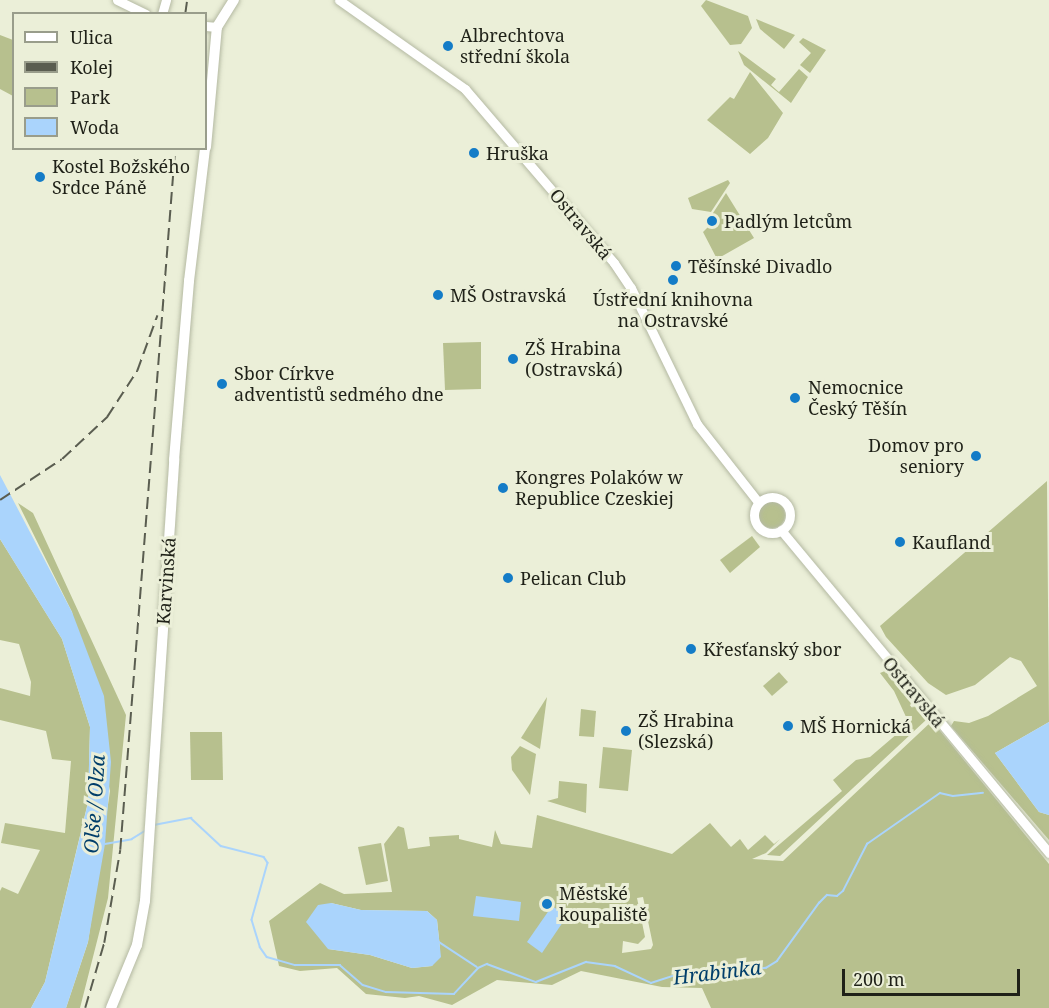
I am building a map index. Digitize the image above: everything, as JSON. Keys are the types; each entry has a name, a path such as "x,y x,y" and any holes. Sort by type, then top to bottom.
{"main road":[{"path":"211,27 234,0"},
{"name":"Karvinská","path":"207,108 211,27"},
{"name":"Karvinská","path":"111,1008 132,961 142,923 189,281 205,150"}],"street":[{"path":"117,0 142,12"},
{"name":"Ostravská","path":"339,0 465,89 614,263 631,288 697,424 759,503"},
{"path":"772,497 786,505 789,519 781,530 768,532 759,527 754,515 759,503 772,497"},
{"name":"Ostravská","path":"781,530 1049,853"}],"green space":[{"path":"706,0 748,16 752,28 741,44 730,45 701,6"},
{"path":"756,19 795,35 784,49 760,29"},
{"path":"0,35 12,40 12,95 0,89"},
{"path":"803,38 826,50 810,73 800,65 811,53 799,42"},
{"path":"738,51 776,79 771,85 779,92 799,69 808,77 791,103 744,65"},
{"path":"750,72 783,113 768,138 750,154 707,120 730,97 734,99"},
{"path":"728,180 730,183 711,212 692,209 688,198"},
{"path":"726,193 754,238 717,259 703,232 713,222 713,213"},
{"path":"481,342 481,389 445,390 443,343"},
{"path":"1047,481 1049,722 995,753 1039,812 1049,815 1049,840 951,726 954,721 969,723 988,716 1037,686 1021,661 1010,657 975,685 946,695 928,683 886,637 880,626"},
{"path":"772,502 781,506 785,515 781,524 772,528 763,524 759,515 763,506"},
{"path":"18,503 33,513 126,715 108,898 80,1008 66,1008 88,942 110,791 72,612"},
{"path":"752,536 760,547 730,573 720,560"},
{"path":"0,539 62,639 90,727 88,802 45,982 31,1008 0,1008 0,891 2,887 18,894 40,850 1,843 5,823 65,833 71,761 52,759 46,731 0,720 0,688 30,696 31,682 19,644 0,640"},
{"path":"885,671 926,720 913,732 894,691 880,673"},
{"path":"779,672 788,682 772,696 763,686"},
{"path":"547,697 540,749 521,738"},
{"path":"581,709 596,711 594,737 579,736"},
{"path":"932,721 1049,864 1049,1008 711,1008 702,988 662,987 581,971 552,985 497,980 452,1005 419,996 405,998 366,994 337,968 300,971 279,966 269,921 320,883 344,894 392,892 384,844 398,826 404,828 408,849 430,846 429,837 459,835 459,839 492,847 495,830 501,844 532,848 537,815 672,854 710,823 731,847 740,839 748,850 765,835 774,844 780,839 766,853 752,859 783,861","holes":["643,897 653,945 651,949 622,953 623,941 638,944 645,937 637,898","331,903 361,910 427,911 437,920 440,948 432,966 412,968 370,955 328,949"]},
{"path":"905,727 911,734 780,856 767,855 842,791 833,780 856,760 870,757"},
{"path":"190,732 222,732 223,780 191,780"},
{"path":"520,746 536,754 530,795 512,770 511,757"},
{"path":"603,747 632,750 628,791 599,788"},
{"path":"559,781 587,784 586,813 547,801 558,798"},
{"path":"381,843 388,881 366,885 358,847"}],"water":[{"name":"Olše / Olza","path":"0,475 72,612 104,696 111,762 105,844 88,942 66,1008 31,1008 45,982 88,803 90,727 62,639 0,539"},
{"path":"1049,722 1049,815 1039,812 995,753"},
{"path":"476,896 521,902 519,921 473,916"},
{"path":"331,903 361,910 427,911 437,920 441,957 432,966 412,968 370,955 328,949 306,922 318,905"},
{"path":"552,906 567,916 542,953 527,942"}],"waterway":[{"name":"Hrabinka","path":"154,825 191,818 221,846 264,857 268,863 252,920 260,947 267,957 295,965 340,965 363,985 386,992 454,994 478,968 487,964 536,982 586,962 615,966 651,983 687,971 729,973 766,968 777,961 819,903 827,895 837,896 843,891 867,844 940,793 953,796 983,793"},
{"name":"Hrabinka","path":"105,844 132,839 145,831"},
{"path":"439,942 477,967"}],"railway":[{"path":"185,12 187,0"},
{"path":"85,1008 104,943 120,850 175,150"},
{"path":"0,500 62,459 107,417 137,371 157,316"}],"place":[{"name":"Albrechtova střední škola","path":"448,46"},
{"name":"Hruška","path":"474,153"},
{"name":"Kostel Božského Srdce Páně","path":"40,177"},
{"name":"Padlým letcům","path":"712,221"},
{"name":"Těšínské Divadlo","path":"676,266"},
{"name":"Ústřední knihovna na Ostravské","path":"673,280"},
{"name":"MŠ Ostravská","path":"438,295"},
{"name":"ZŠ Hrabina (Ostravská)","path":"513,359"},
{"name":"Sbor Církve adventistů sedmého dne","path":"222,384"},
{"name":"Nemocnice Český Těšín","path":"795,398"},
{"name":"Domov pro seniory","path":"976,456"},
{"name":"Kongres Polaków w Republice Czeskiej","path":"503,488"},
{"name":"Kaufland","path":"900,542"},
{"name":"Pelican Club","path":"508,578"},
{"name":"Křesťanský sbor","path":"691,649"},
{"name":"MŠ Hornická","path":"788,726"},
{"name":"ZŠ Hrabina (Slezská)","path":"626,731"},
{"name":"Městské koupaliště","path":"547,904"}]}
